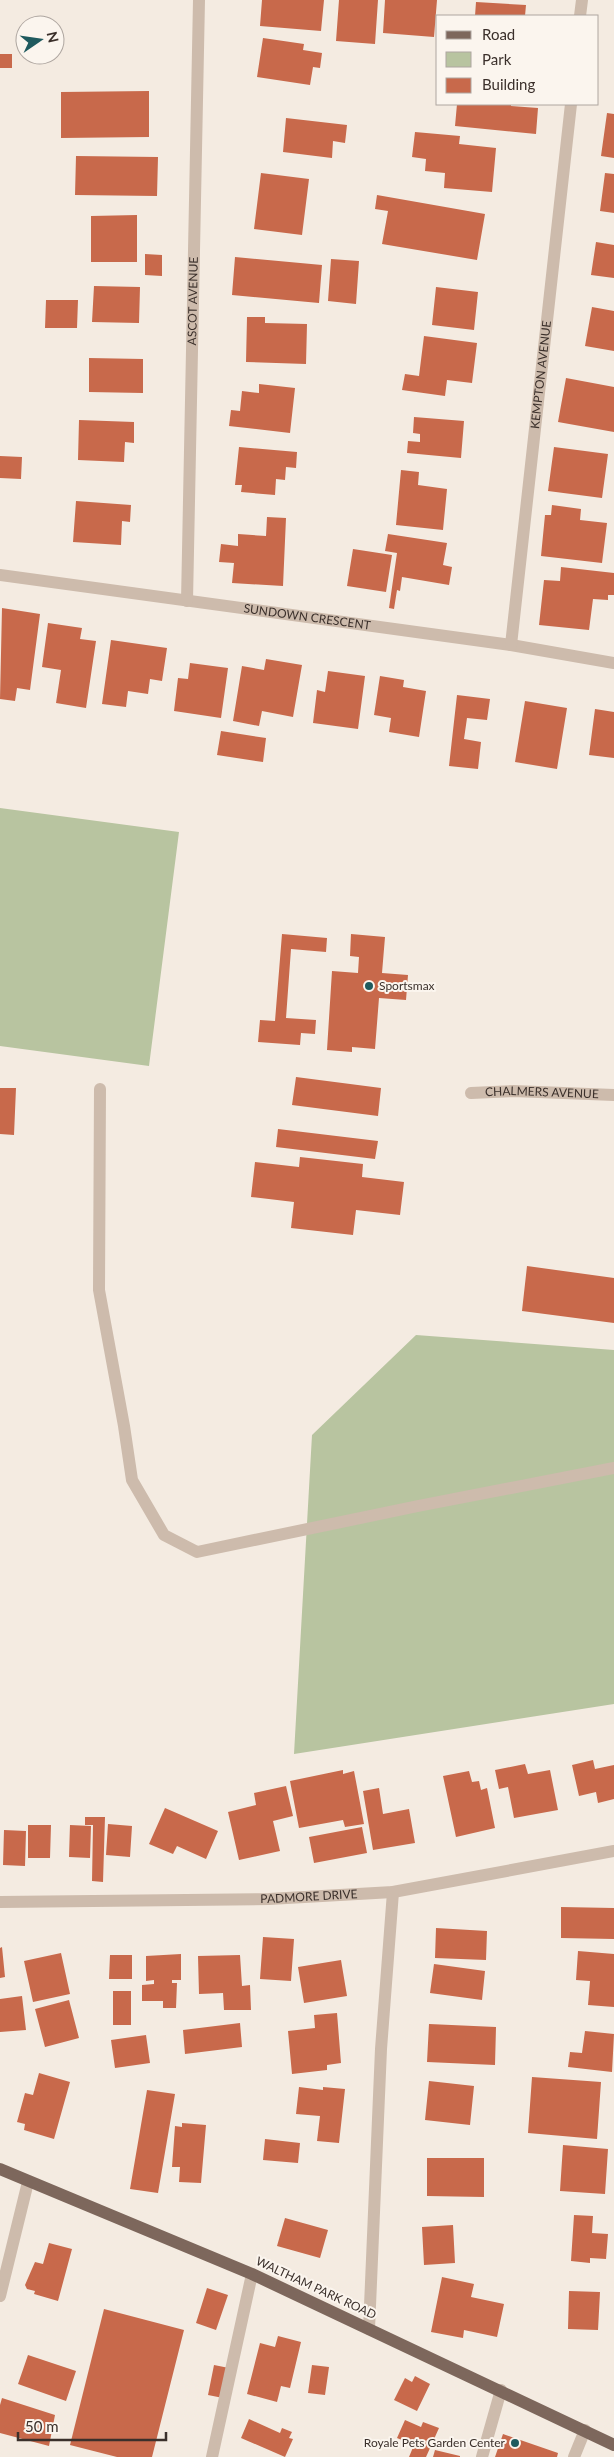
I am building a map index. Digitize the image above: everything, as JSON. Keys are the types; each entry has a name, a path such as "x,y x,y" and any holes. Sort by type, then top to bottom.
{"main road":[{"name":"WALTHAM PARK ROAD","path":"0,2169 252,2274 614,2445"}],"street":[{"name":"ASCOT AVENUE","path":"187,601 199,0"},
{"path":"580,15 582,0"},
{"name":"KEMPTON AVENUE","path":"511,645 571,105"},
{"name":"SUNDOWN CRESCENT","path":"0,575 511,645 614,663"},
{"path":"100,1089 99,1290 132,1480 164,1535 197,1552 614,1468"},
{"name":"CHALMERS AVENUE","path":"471,1093 513,1091 614,1095"},
{"name":"PADMORE DRIVE","path":"0,1902 269,1899 394,1892 614,1851"},
{"path":"369,2329 382,2049 394,1892"},
{"path":"0,2296 28,2182"},
{"path":"212,2457 252,2274"},
{"path":"482,2457 501,2390"},
{"path":"574,2457 585,2430"}],"green space":[{"path":"0,808 179,832 149,1066 0,1046"},
{"path":"416,1335 614,1350 614,1704 294,1754 312,1435"}],"building":[{"path":"262,0 324,0 321,31 260,26"},
{"path":"339,0 378,0 375,44 336,41"},
{"path":"385,0 437,0 434,37 383,33"},
{"path":"476,2 526,5 525,15 475,15"},
{"path":"263,38 304,44 303,50 322,53 320,68 313,67 310,85 257,77"},
{"path":"0,54 12,54 12,68 0,68"},
{"path":"149,91 149,137 61,138 61,92"},
{"path":"457,105 511,105 538,108 536,134 455,126"},
{"path":"607,113 614,114 614,158 601,156"},
{"path":"286,118 347,125 345,143 333,141 332,158 283,152"},
{"path":"415,132 460,136 459,144 496,148 492,192 444,188 445,173 425,171 426,159 412,157"},
{"path":"76,156 158,157 157,196 75,195"},
{"path":"261,173 309,179 302,235 254,229"},
{"path":"605,173 614,174 614,213 600,211"},
{"path":"377,195 485,214 477,260 382,244 388,211 375,209"},
{"path":"137,215 137,262 91,262 91,216"},
{"path":"596,242 614,245 614,278 591,275"},
{"path":"145,254 162,255 162,276 145,275"},
{"path":"235,257 322,265 319,303 232,295"},
{"path":"331,259 359,261 356,304 328,301"},
{"path":"94,286 140,287 139,323 92,322"},
{"path":"436,287 478,292 474,330 432,325"},
{"path":"46,300 78,300 77,328 45,328"},
{"path":"592,307 614,311 614,351 585,346"},
{"path":"247,317 265,317 265,323 307,324 306,364 246,362"},
{"path":"424,336 477,343 472,383 447,380 445,396 402,390 405,374 419,376"},
{"path":"89,358 143,359 143,393 89,392"},
{"path":"566,378 614,387 614,432 558,422"},
{"path":"259,384 295,388 290,433 229,426 231,410 240,411 242,391 259,393"},
{"path":"414,417 464,421 461,458 407,453 408,441 420,442 420,434 413,433"},
{"path":"79,420 134,422 134,443 125,442 124,462 78,460"},
{"path":"239,447 297,452 296,468 286,467 285,480 276,479 275,495 241,492 242,485 235,485"},
{"path":"554,447 608,454 602,498 548,491"},
{"path":"0,456 22,457 21,479 0,478"},
{"path":"401,470 419,472 418,485 447,489 443,530 396,525"},
{"path":"76,501 131,505 130,522 122,521 121,545 73,542"},
{"path":"552,505 581,509 580,520 607,523 602,563 541,556 545,515 551,515"},
{"path":"267,517 286,518 283,586 232,583 234,563 219,562 221,544 238,546 238,534 266,536"},
{"path":"388,534 447,543 443,565 452,567 449,585 402,577 400,591 397,590 394,609 389,608 397,553 385,551"},
{"path":"353,549 392,555 386,592 347,586"},
{"path":"561,567 614,573 614,595 608,595 608,600 593,599 589,630 539,625 544,580 560,581"},
{"path":"2,608 40,614 30,690 17,688 15,701 0,699"},
{"path":"48,623 82,628 80,639 96,641 86,708 56,703 61,670 42,667"},
{"path":"111,640 167,648 162,681 150,679 148,694 128,691 126,707 102,704"},
{"path":"266,659 302,665 293,717 262,711 259,726 233,721 242,666 264,670"},
{"path":"190,663 228,668 221,718 174,711 178,678 188,679"},
{"path":"328,671 365,676 358,729 313,723 317,690 325,692"},
{"path":"380,676 404,680 403,687 426,691 419,737 389,732 391,718 374,715"},
{"path":"457,695 490,699 487,720 467,718 464,739 481,742 478,769 449,766"},
{"path":"525,701 567,708 557,769 515,762"},
{"path":"595,709 614,712 614,758 589,755"},
{"path":"221,731 266,738 263,762 217,755"},
{"path":"282,934 327,938 326,952 291,949 286,1018 316,1020 315,1034 301,1033 300,1045 258,1042 260,1020 275,1021"},
{"name":"Sportsmax","path":"351,934 385,937 382,973 408,975 406,1000 379,998 375,1049 352,1047 352,1052 327,1050 332,971 358,973 359,957 350,956"},
{"path":"296,1077 381,1088 378,1116 292,1105"},
{"path":"0,1088 16,1088 14,1135 0,1134"},
{"path":"278,1129 378,1141 375,1159 276,1147"},
{"path":"300,1157 363,1164 362,1177 404,1182 400,1215 356,1210 353,1235 291,1228 294,1202 251,1197 255,1162 299,1167"},
{"path":"527,1266 614,1278 614,1323 522,1311"},
{"path":"593,1760 595,1769 614,1765 614,1799 598,1803 596,1792 579,1796 572,1765"},
{"path":"525,1764 528,1774 550,1770 558,1810 514,1818 508,1787 499,1789 495,1770"},
{"path":"343,1770 343,1774 354,1771 364,1824 345,1827 343,1820 299,1828 290,1781"},
{"path":"469,1771 472,1782 479,1781 481,1790 487,1788 495,1828 456,1837 443,1776"},
{"path":"286,1786 293,1816 273,1821 280,1851 239,1860 228,1812 256,1805 254,1793"},
{"path":"379,1788 383,1814 409,1809 415,1843 373,1850 363,1791"},
{"path":"165,1808 218,1831 206,1859 177,1846 173,1854 149,1844"},
{"path":"85,1817 105,1817 103,1882 92,1881 93,1825 85,1825"},
{"path":"108,1824 132,1826 130,1857 106,1855"},
{"path":"28,1825 51,1825 50,1858 28,1858"},
{"path":"70,1825 91,1826 90,1858 69,1857"},
{"path":"362,1827 367,1853 314,1863 309,1837"},
{"path":"4,1830 26,1831 25,1866 3,1865"},
{"path":"561,1907 614,1908 614,1939 561,1938"},
{"path":"436,1928 487,1931 486,1960 435,1958"},
{"path":"263,1937 294,1939 291,1981 260,1979"},
{"path":"2,1947 5,1977 0,1978 0,1948"},
{"path":"578,1951 614,1954 614,2007 588,2005 590,1981 576,1980"},
{"path":"61,1953 70,1994 33,2002 24,1961"},
{"path":"181,1954 181,1980 172,1980 172,1983 177,1983 176,2008 163,2008 163,2001 142,2001 142,1985 154,1984 154,1980 146,1981 146,1956"},
{"path":"110,1955 132,1955 132,1979 109,1979"},
{"path":"240,1955 242,1986 250,1985 251,2010 224,2010 223,1993 199,1994 198,1956"},
{"path":"341,1960 347,1996 304,2003 298,1967"},
{"path":"434,1964 485,1971 482,2000 430,1993"},
{"path":"113,1991 131,1991 131,2025 113,2025"},
{"path":"22,1996 26,2030 0,2032 0,1999"},
{"path":"69,2000 79,2038 45,2047 35,2009"},
{"path":"337,2013 341,2063 327,2065 327,2070 292,2074 288,2031 315,2028 314,2015"},
{"path":"240,2023 242,2047 185,2054 183,2030"},
{"path":"429,2024 496,2027 495,2065 427,2062"},
{"path":"585,2031 614,2034 612,2072 568,2067 570,2052 582,2053"},
{"path":"146,2035 150,2063 115,2068 111,2040"},
{"path":"39,2073 70,2082 54,2139 24,2130 25,2124 17,2122 25,2093 33,2095"},
{"path":"532,2077 601,2082 597,2139 528,2133"},
{"path":"429,2081 474,2086 470,2125 425,2120"},
{"path":"299,2087 323,2090 323,2087 345,2089 339,2143 317,2141 320,2116 296,2114"},
{"path":"147,2090 175,2094 158,2193 130,2189"},
{"path":"182,2123 206,2125 201,2183 179,2182 180,2167 172,2167 175,2126 182,2127"},
{"path":"265,2139 300,2143 298,2163 263,2160"},
{"path":"563,2145 608,2149 605,2194 560,2191"},
{"path":"427,2158 484,2158 484,2197 427,2196"},
{"path":"574,2215 593,2216 592,2233 608,2234 606,2259 590,2258 590,2263 571,2261"},
{"path":"285,2218 328,2230 320,2258 277,2246"},
{"path":"453,2225 455,2263 424,2265 422,2227"},
{"path":"49,2243 72,2249 58,2301 34,2294 35,2291 27,2289 25,2285 35,2262 43,2264"},
{"path":"442,2277 474,2284 471,2297 504,2304 497,2337 464,2330 463,2338 431,2332"},
{"path":"207,2288 228,2295 216,2330 196,2323"},
{"path":"569,2291 600,2292 598,2330 568,2329"},
{"path":"104,2309 184,2330 152,2457 117,2457 70,2445"},
{"path":"278,2336 301,2342 290,2388 281,2386 277,2402 247,2394 260,2343 275,2347"},
{"path":"28,2355 76,2371 66,2401 18,2384"},
{"path":"214,2365 229,2368 223,2398 208,2395"},
{"path":"312,2365 329,2367 325,2395 308,2393"},
{"path":"415,2376 430,2384 417,2411 394,2400 405,2378 412,2382"},
{"path":"2,2398 55,2415 49,2446 0,2433 0,2405"},
{"path":"249,2419 280,2433 282,2428 292,2432 289,2438 293,2439 285,2457 241,2438"},
{"path":"405,2420 421,2427 423,2422 439,2428 426,2457 409,2457 414,2445 397,2438"},
{"name":"Royale Pets Garden Center","path":"503,2434 558,2453 557,2457 495,2457"},
{"path":"435,2450 460,2456 460,2457 433,2457"}],"place":[{"name":"Sportsmax","path":"369,986"},
{"name":"Royale Pets Garden Center","path":"515,2443"}]}
